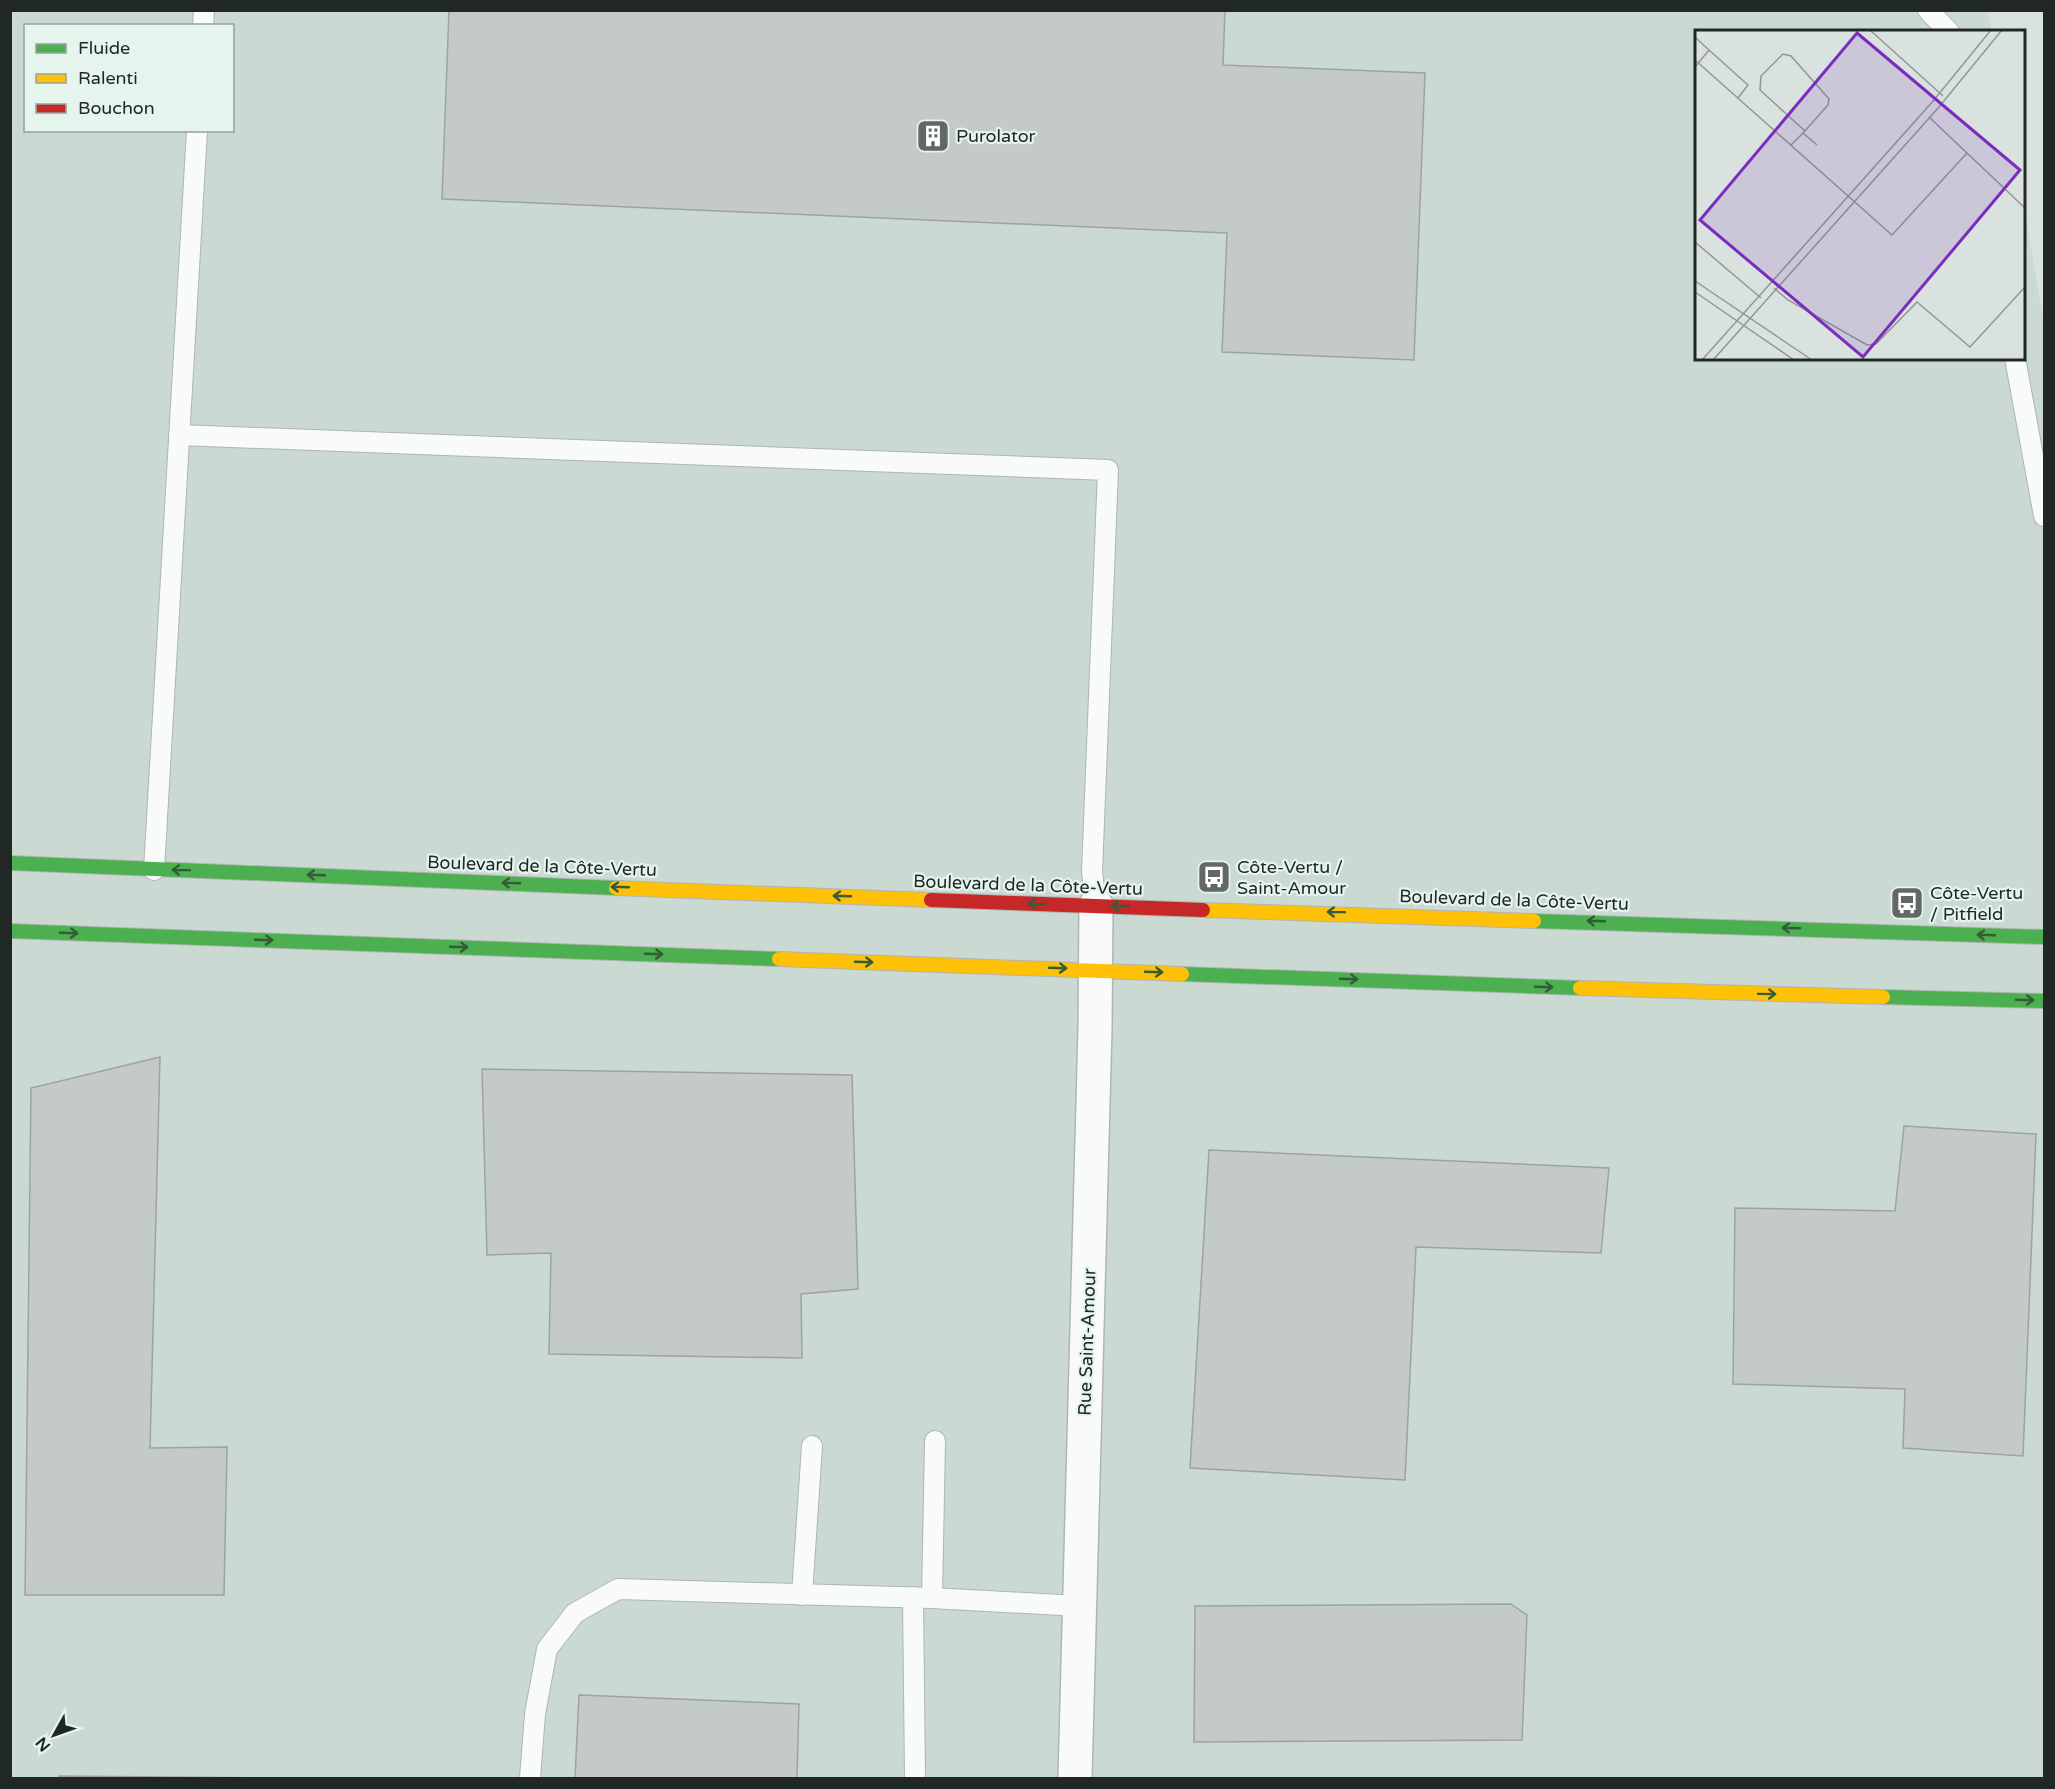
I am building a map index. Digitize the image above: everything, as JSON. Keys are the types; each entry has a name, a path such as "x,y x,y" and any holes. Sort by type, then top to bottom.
{"street":[{"name":"Boulevard de la Côte-Vertu","path":"10,863 1096,905 2044,937"},
{"name":"Rue Saint-Amour","path":"1075,1779 1096,905"},
{"path":"10,931 1709,993 2044,1001"}],"lane":[{"path":"1928,10 1947,30"},
{"path":"153,870 197,132"},
{"path":"2015,360 2044,516"},
{"path":"179,435 1108,470 1092,872 1096,905"},
{"path":"915,1779 923,1598 935,1441"},
{"path":"802,1595 812,1446"},
{"path":"530,1779 535,1714 547,1648 575,1613 618,1589 923,1598 1079,1606"}],"shaded area":[{"path":"11,11 1988,11 1992,30 1695,30 1695,360 2025,360 2025,213 2044,323 2044,1778 11,1778"}],"building":[{"name":"Purolator","path":"449,10 1225,10 1223,65 1425,73 1414,360 1222,352 1227,233 442,199"},
{"path":"160,1057 150,1448 227,1447 224,1595 25,1595 31,1088"},
{"path":"482,1069 852,1075 858,1289 801,1294 802,1358 549,1354 551,1253 487,1255"},
{"path":"1904,1126 2036,1134 2023,1456 1903,1448 1905,1389 1733,1384 1735,1208 1895,1211"},
{"path":"1209,1150 1609,1168 1601,1253 1416,1247 1405,1480 1190,1468"},
{"path":"1511,1604 1527,1615 1522,1740 1194,1742 1195,1606"},
{"path":"579,1695 799,1704 797,1778 575,1778"},
{"path":"59,1776 282,1778 58,1778"}],"traffic: fast":[{"path":"10,863 616,888"},
{"path":"1534,921 2044,937"},
{"path":"10,931 779,959"},
{"path":"1182,974 1580,988"},
{"path":"1883,997 2044,1001"}],"traffic: slow":[{"path":"616,888 931,900"},
{"path":"1203,910 1534,921"},
{"path":"779,959 1182,974"},
{"path":"1580,988 1883,997"}],"traffic: jam":[{"path":"931,900 1203,910"}],"place":[{"name":"Purolator","path":"933,136"},
{"name":"Côte-Vertu / Saint-Amour","path":"1214,877"},
{"name":"Côte-Vertu / Pitfield","path":"1907,903"}]}
